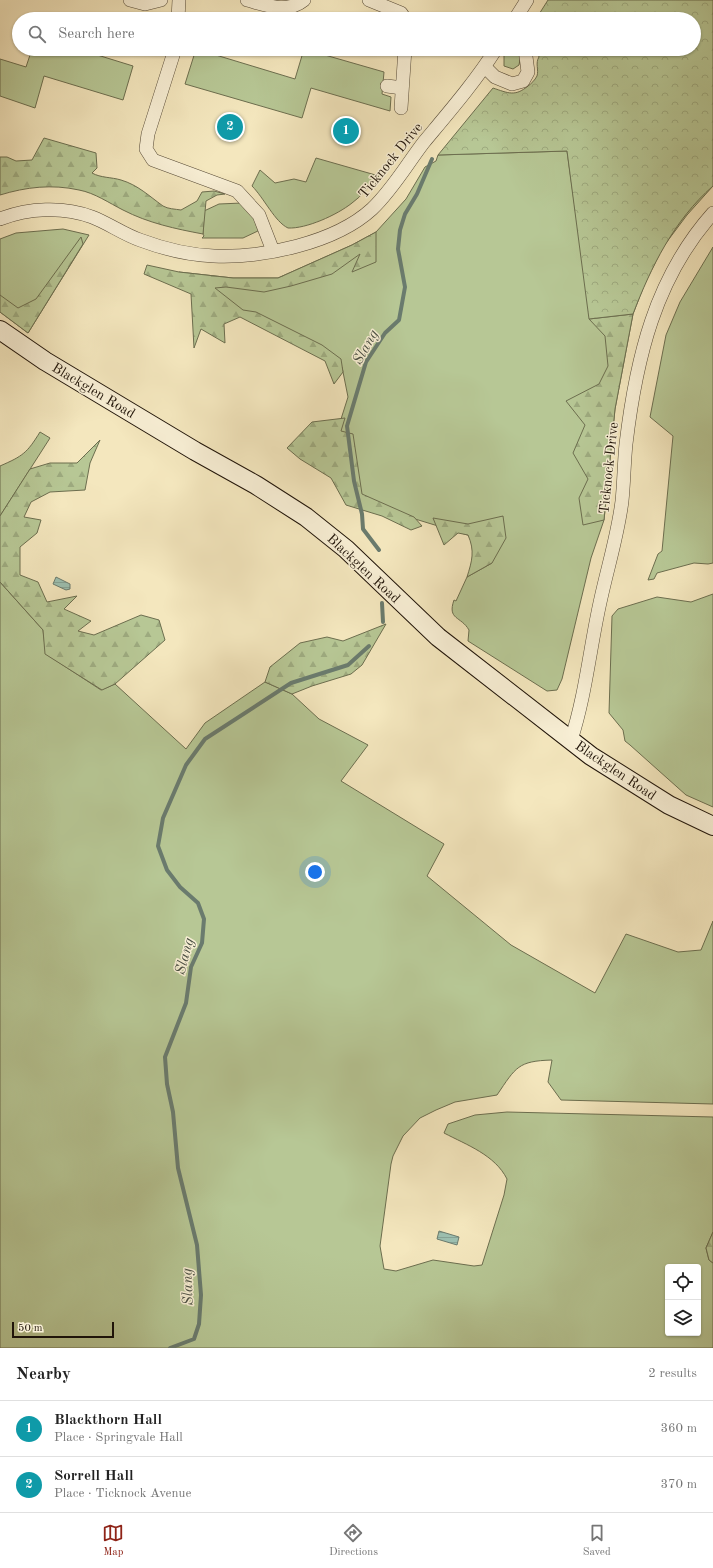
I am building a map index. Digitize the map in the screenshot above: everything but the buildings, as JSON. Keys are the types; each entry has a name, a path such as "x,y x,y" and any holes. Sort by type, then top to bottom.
{"street":[{"path":"130,0 145,4 161,0"},
{"path":"178,12 179,0"},
{"path":"247,0 279,8 298,5 304,0"},
{"path":"369,0 399,12"},
{"path":"520,12 527,0"},
{"path":"173,56 148,134 146,149 153,160 237,191 259,215 273,251"},
{"path":"401,108 404,56"},
{"name":"Ticknock Drive","path":"0,219 22,212 36,210 74,212 92,217 128,236 184,253 213,256 240,256 304,244 355,223 372,209 399,178 419,149 491,56"},
{"path":"484,67 495,77 512,84 523,81 528,72 526,56"},
{"path":"386,86 402,88"},
{"name":"Ticknock Drive","path":"571,740 581,706 600,599 619,521 630,417 647,330 657,301 675,264 713,213"},
{"name":"Blackglen Road","path":"0,330 45,361 195,451 267,492 306,517 346,549 438,637 571,740 637,786 669,805 713,826"}],"green space":[{"path":"548,0 713,0 713,186 699,199 675,229 665,245 640,296 633,314 589,319 567,151 438,155 493,88 515,93 519,92 533,82 537,74 539,56 701,56 701,12 540,12"},
{"path":"30,56 101,56 133,66 123,100 44,76 35,108 0,96 0,59 26,67"},
{"path":"194,56 219,56 295,79 302,56 328,56 384,72 382,94 391,97 390,111 311,88 302,118 185,84"},
{"path":"504,56 521,56 519,65 513,69 504,66"},
{"path":"44,138 96,153 97,168 92,173 127,182 167,208 181,210 197,201 202,192 214,191 225,194 217,195 206,201 203,234 172,228 142,219 85,191 59,187 39,187 0,195 0,157 7,157 16,161 32,160"},
{"path":"567,151 577,222 713,186 687,215 663,247 645,283 633,314 615,409 604,520 591,558 562,679 557,690 547,691 468,641 469,630 452,611 454,600 456,601 467,577 492,563 484,540 402,515 338,487 335,438 348,397 342,367 228,306 179,272 233,278 278,278 352,245 376,232 406,199 425,167 436,161 438,155"},
{"path":"316,158 379,176 356,200 346,208 312,224 288,228 279,221 252,186 260,170 275,183 294,179 306,182"},
{"path":"242,203 252,213 260,230 243,238 202,238 204,236 204,211 219,204"},
{"path":"63,229 89,235 28,333 0,312 0,239 16,233"},
{"path":"376,232 376,262 352,272 360,254 332,274 291,286 264,292 226,287 215,288 243,310 256,312 322,345 341,359 343,372 334,384 325,361 240,317 224,324 225,343 201,329 194,348 191,294 144,274 147,265 179,272 233,278 278,278 352,245"},
{"path":"81,237 83,244 28,333 0,312 0,295 18,308 36,299"},
{"path":"713,247 713,563 694,563 657,573 654,579 648,580 658,554 662,551 673,436 650,417 666,335 680,302"},
{"path":"633,314 615,409 604,520 583,525 579,498 588,479 573,453 585,425 566,401 599,384 608,366 605,336 589,319"},
{"path":"345,418 341,431 353,434 362,494 414,517 422,526 411,530 382,516 346,505 331,478 300,459 287,448 312,422"},
{"path":"40,432 50,438 0,516 0,466 24,453 32,445"},
{"path":"100,440 90,463 85,490 50,492 31,502 24,517 41,520 37,533 20,547 20,575 38,582 47,602 77,596 64,609 91,621 78,631 94,635 141,615 159,620 165,640 115,684 102,690 45,654 43,630 0,582 0,516 30,469 50,463 77,463"},
{"path":"503,516 506,538 492,563 467,577 472,556 472,546 468,535 458,533 444,545 433,518 468,524"},
{"path":"0,582 43,630 46,654 101,690 115,684 186,749 205,723 265,682 292,694 319,719 368,745 341,781 444,844 427,876 511,945 595,993 626,934 678,952 701,950 713,921 713,1104 561,1100 548,1082 552,1060 525,1064 514,1072 497,1095 455,1102 436,1110 420,1118 403,1136 393,1156 391,1164 380,1246 384,1269 396,1271 433,1260 474,1266 482,1265 504,1195 507,1179 502,1171 488,1157 471,1146 444,1133 448,1124 475,1115 507,1112 713,1117 713,1232 706,1248 709,1260 713,1263 713,1348 0,1348"},
{"path":"713,594 713,807 686,795 625,741 623,730 609,713 612,616 618,609 657,597 691,602"},
{"path":"386,624 362,665 351,674 292,694 265,682 270,667 300,643 327,637 343,641"},
{"path":"713,1232 713,1263 709,1260 706,1248"}],"shaded area":[{"path":"56,577 70,584 70,589 66,590 53,584"},
{"path":"439,1231 459,1237 457,1245 437,1239"}],"waterway":[{"name":"Slang","path":"379,550 363,529 362,514 354,481 347,426 366,362 385,333 399,320 405,287 398,249 400,230 405,214 417,194 432,159"},
{"name":"Slang","path":"382,603 383,622"},
{"name":"Slang","path":"170,1348 194,1339 199,1324 201,1295 197,1245 178,1168 173,1112 167,1084 165,1057 186,1003 191,967 202,943 204,919 198,903 180,887 167,870 158,846 163,818 186,765 205,739 291,683 348,665 369,646"}],"place":[{"name":"Sorrell Hall","path":"230,127"},
{"name":"Blackthorn Hall","path":"346,131"}]}
